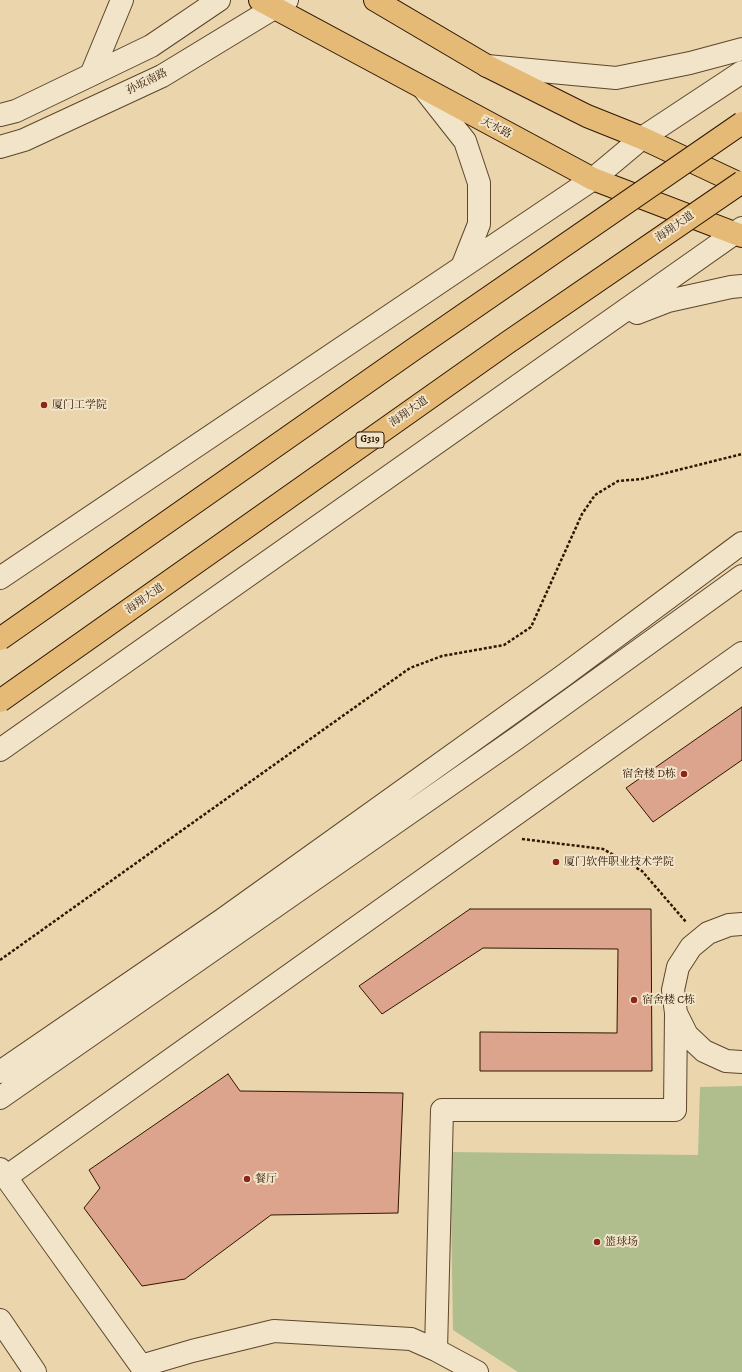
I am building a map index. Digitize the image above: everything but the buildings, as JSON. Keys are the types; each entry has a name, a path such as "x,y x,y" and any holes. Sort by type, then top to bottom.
{"main road":[{"path":"374,0 487,66 587,116 642,138 742,185"},
{"name":"天水路","path":"273,3 424,88 593,179 740,233"},
{"path":"0,639 417,347 742,123"},
{"name":"海翔大道","path":"0,701 501,348 742,182"}],"street":[{"path":"91,75 122,0"},
{"path":"0,115 16,111 151,46 219,0"},
{"name":"孙坂南路","path":"0,147 24,140 162,76 273,3"},
{"path":"487,66 616,78 690,63 742,50"},
{"path":"0,578 593,179 642,138 742,72"},
{"path":"424,88 465,141 479,183 479,224 462,267"},
{"path":"0,750 607,324 740,233"},
{"path":"607,324 668,301 730,287 742,286"},
{"path":"0,1072 261,892 562,676 742,543"},
{"path":"0,1098 517,738 742,576"},
{"path":"477,1372 436,1350 411,1339 274,1332 192,1351 137,1369 3,1173 492,831 742,653"},
{"path":"436,1350 442,1110 675,1110 676,1013 673,990 678,967 691,947 708,933 729,924 742,924"},
{"path":"676,1013 687,1035 704,1051 726,1061 742,1062"},
{"path":"0,1320 35,1372"}],"path":[{"path":"0,960 410,668 442,656 504,646 531,627 582,514 595,495 618,481 642,479 742,454"},
{"path":"492,831 517,838 603,849 642,871 701,939"}],"green space":[{"name":"篮球场","path":"742,1086 742,1372 518,1372 453,1330 450,1152 698,1155 700,1087"}],"place":[{"name":"厦门工学院","path":"44,405"},
{"name":"宿舍楼 D栋","path":"684,774"},
{"name":"厦门软件职业技术学院","path":"556,862"},
{"name":"宿舍楼 C栋","path":"634,1000"},
{"name":"餐厅","path":"247,1179"},
{"name":"篮球场","path":"597,1242"}]}
